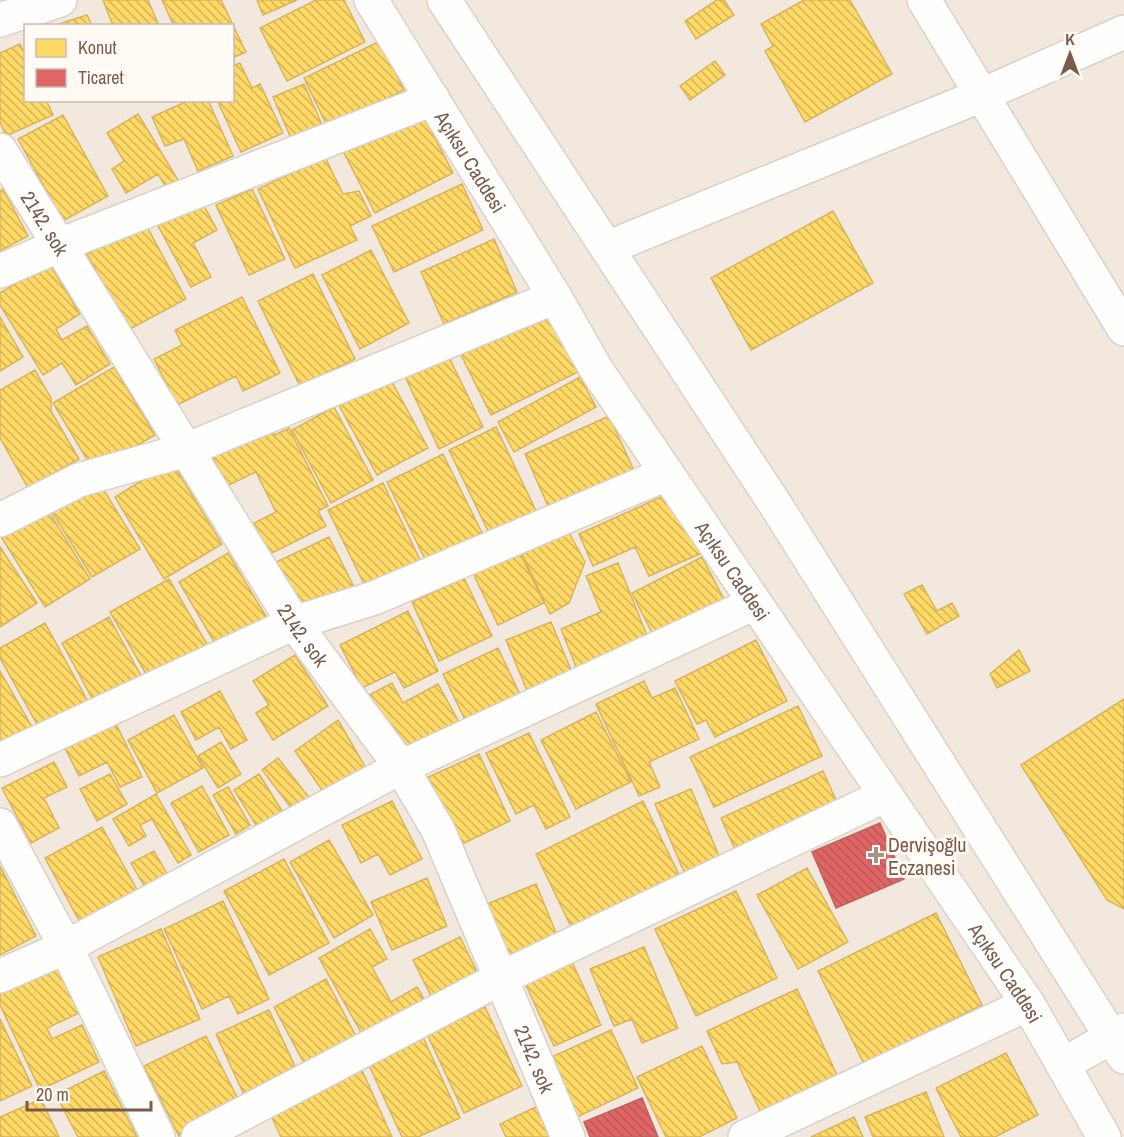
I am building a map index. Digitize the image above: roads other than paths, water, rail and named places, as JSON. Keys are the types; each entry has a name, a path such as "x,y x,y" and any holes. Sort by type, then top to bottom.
{"street":[{"path":"0,20 60,0"},
{"name":"Açıksu Caddesi","path":"371,0 555,297 596,369 1028,1004 1064,1064 1109,1128"},
{"path":"444,0 775,504 1120,1041 1064,1064"},
{"path":"924,0 1124,329"},
{"path":"607,248 982,94 1124,32"},
{"path":"0,271 60,245 433,99"},
{"name":"2142. sok","path":"0,150 294,623 401,767 438,830 568,1137"},
{"path":"0,520 79,480 186,450 555,297"},
{"path":"0,760 294,623 374,598 666,474"},
{"path":"0,976 66,947 401,767 754,603"},
{"path":"198,1137 501,978 886,795"},
{"path":"0,825 66,947 158,1137"},
{"path":"745,1137 1028,1004"}],"place":[{"name":"Dervişoğlu Eczanesi","path":"876,855"}]}
